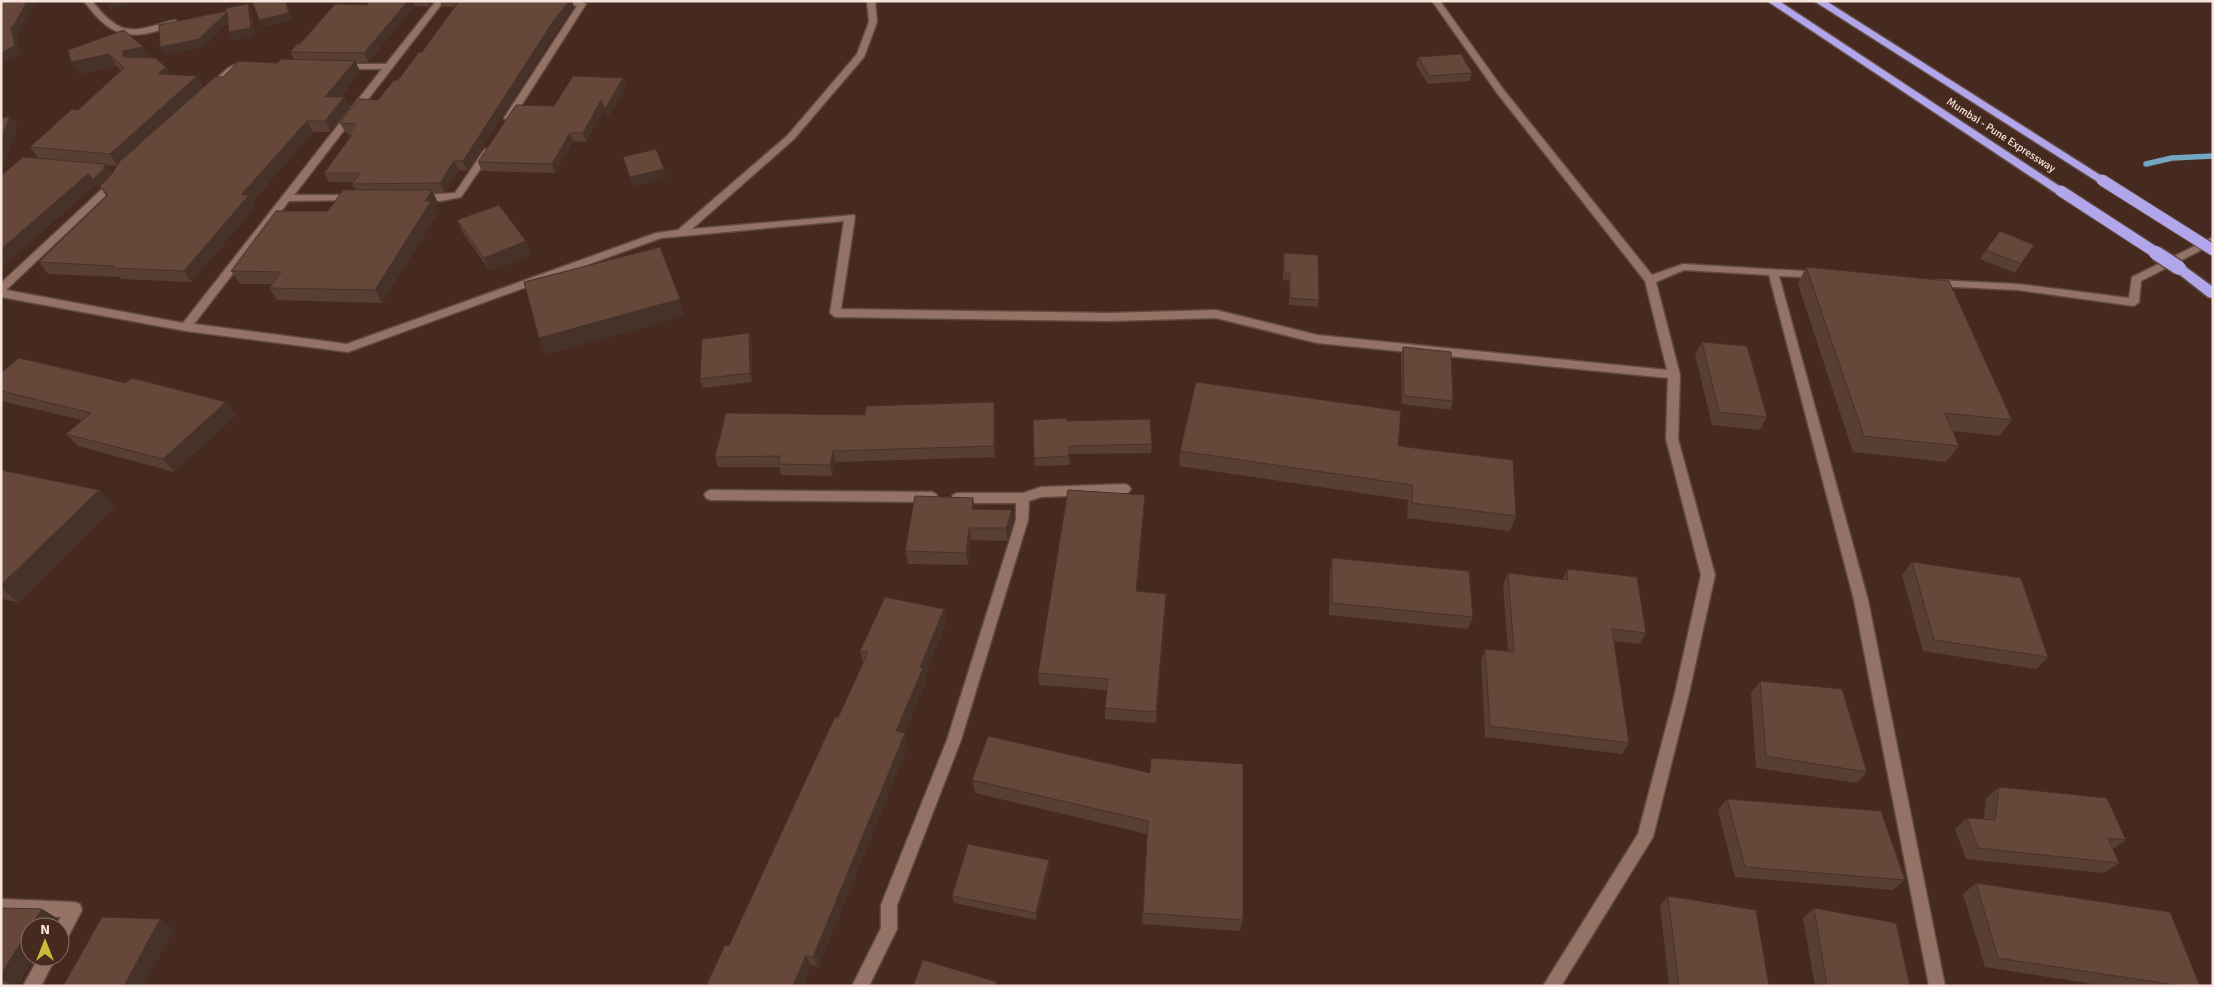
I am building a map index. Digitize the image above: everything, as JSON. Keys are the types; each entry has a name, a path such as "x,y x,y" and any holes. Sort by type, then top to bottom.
{"highway":[{"name":"Mumbai - Pune Expressway","path":"1772,1 2179,268 2213,294"},
{"name":"Mumbai - Pune Expressway","path":"1819,1 2213,250"}],"street":[{"path":"88,1 101,18 127,33 135,33 181,22"},
{"path":"186,327 440,1"},
{"path":"505,125 582,4 560,1"},
{"path":"681,233 791,137 861,55 873,22 871,1"},
{"path":"1436,1 1500,91 1650,280 1674,375 1672,440 1708,575 1682,693 1644,837 1551,986"},
{"path":"202,97 231,70 240,64 250,64"},
{"path":"329,66 388,67"},
{"path":"412,198 441,198 458,195 491,147"},
{"path":"1,289 116,182 120,171 111,170"},
{"path":"287,198 364,198"},
{"path":"1,293 186,327 348,348 660,235 850,218 835,313 1109,317 1216,314 1317,339 1674,375"},
{"path":"1918,282 2018,287 2134,302 2136,279 2213,240"},
{"path":"1650,280 1683,267 1831,276"},
{"path":"1773,272 1861,600 1937,986"},
{"path":"710,495 1023,498 1040,492 1125,489"},
{"path":"860,986 889,929 889,905 954,740 1022,520 1023,498"},
{"path":"1,907 74,910 70,917"},
{"path":"32,986 42,967"}],"building":[{"path":"1,1 27,1 13,27 11,27 15,46 1,53"},
{"path":"252,1 285,1 289,13 259,20"},
{"path":"366,1 408,1 364,53 290,52 299,42 299,45 335,4 368,5"},
{"path":"459,1 569,1 552,23 463,161 454,161 440,183 352,184 360,173 324,173 352,135 348,135 356,124 340,123 359,99 378,100 394,80 398,80 419,52 422,52"},
{"path":"248,4 251,28 229,32 227,12 199,39 160,47 159,25 226,11 226,8"},
{"path":"124,30 143,47 123,51 123,57 155,58 166,67 158,74 197,76 110,154 30,147 72,109 78,110 124,68 109,54 71,62 68,50"},
{"path":"1461,54 1472,73 1429,76 1418,57"},
{"path":"281,59 355,61 325,97 344,97 325,121 307,121 241,195 249,195 184,271 39,262 108,195 100,186 112,174 119,162 215,77 223,77 239,61 277,63"},
{"path":"573,76 623,78 605,109 601,100 583,133 570,133 552,164 478,162 516,105 554,106"},
{"path":"10,116 1,140 1,118"},
{"path":"656,149 664,169 630,177 623,157"},
{"path":"23,157 105,164 103,170 93,179 88,174 1,249 1,176"},
{"path":"343,190 432,190 425,201 431,201 375,290 269,288 281,272 231,271 276,211 328,211"},
{"path":"499,205 526,241 484,258 457,220"},
{"path":"2000,231 2034,245 2021,264 1986,250"},
{"path":"660,247 680,299 539,338 524,282"},
{"path":"1284,253 1318,255 1319,300 1290,298 1290,274 1284,273"},
{"path":"1806,267 1949,281 2012,420 1945,413 1959,446 1864,436"},
{"path":"749,333 750,373 700,379 702,339"},
{"path":"1702,342 1747,346 1767,417 1719,412"},
{"path":"1403,347 1451,352 1453,401 1404,396"},
{"path":"19,358 126,383 132,378 226,402 163,459 66,434 91,413 1,391 1,373"},
{"path":"1196,382 1401,411 1398,446 1513,460 1516,516 1412,503 1412,485 1180,451"},
{"path":"994,402 994,446 833,451 830,465 778,464 780,456 715,457 726,413 865,415 866,406"},
{"path":"1067,418 1067,421 1150,419 1152,444 1069,446 1069,456 1034,458 1033,420"},
{"path":"1,470 99,490 1,585"},
{"path":"1068,490 1145,495 1136,591 1166,594 1156,712 1105,708 1108,679 1038,673"},
{"path":"915,496 973,498 972,509 1012,510 1006,528 969,528 966,553 905,551"},
{"path":"1332,558 1469,571 1473,617 1332,603"},
{"path":"1912,562 2021,578 2048,657 1934,640"},
{"path":"1567,569 1637,577 1646,633 1612,629 1629,743 1490,726 1485,649 1514,652 1508,573 1568,580"},
{"path":"885,597 944,609 920,667 923,668 896,731 905,733 813,957 806,955 793,986 706,986 725,945 729,946 835,717 838,718 868,652 860,651"},
{"path":"1760,681 1842,689 1867,772 1766,756"},
{"path":"988,736 1150,773 1151,758 1243,764 1243,920 1143,913 1148,821 972,780"},
{"path":"1999,787 2107,798 2126,840 2108,838 2119,863 1978,848 1967,818 1995,820"},
{"path":"1727,799 1881,811 1905,880 1745,867"},
{"path":"968,844 1049,860 1036,913 952,896"},
{"path":"1976,883 2170,912 2200,986 2182,986 1998,958"},
{"path":"1668,896 1756,910 1769,986 1679,986"},
{"path":"1,908 42,909 37,917 20,917 20,944 1,974"},
{"path":"1814,908 1896,923 1910,986 1827,986"},
{"path":"102,917 160,919 124,986 63,986"},
{"path":"923,960 997,982 996,985 998,986 913,986"}],"waterway":[{"path":"2146,164 2172,158 2213,156"}]}
